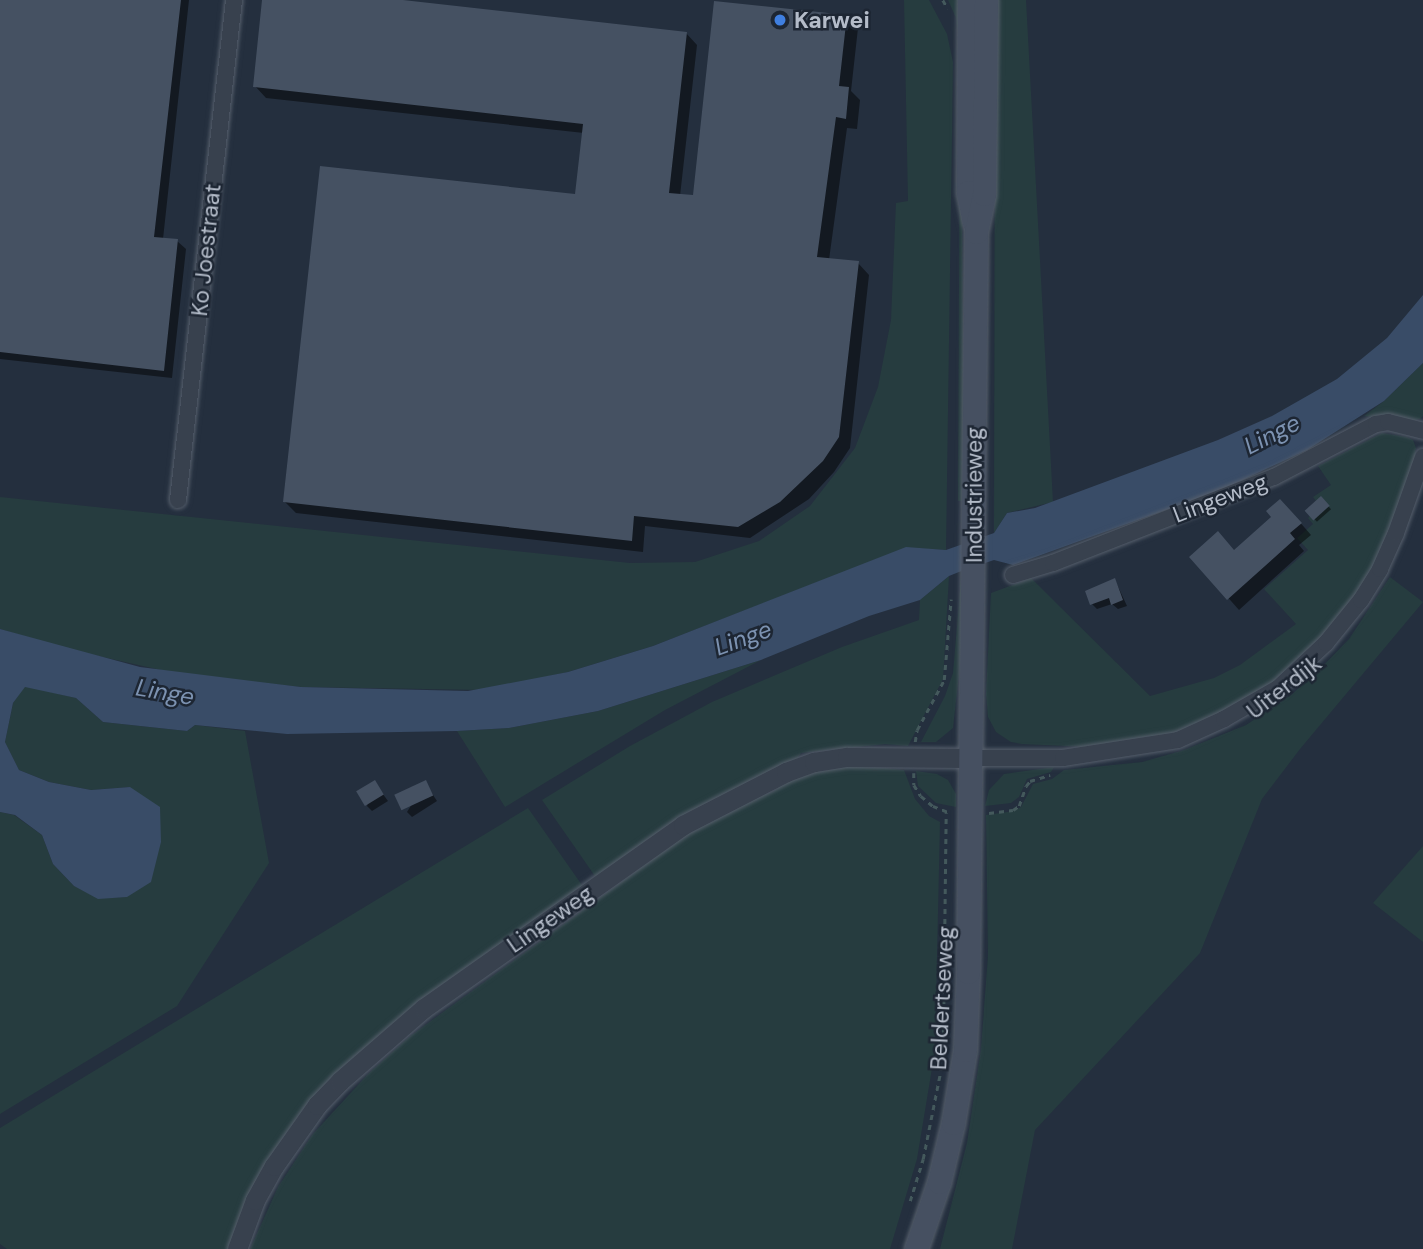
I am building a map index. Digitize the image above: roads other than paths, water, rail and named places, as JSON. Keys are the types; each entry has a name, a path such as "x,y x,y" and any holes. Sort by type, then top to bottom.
{"main road":[{"name":"Industrieweg","path":"969,0 968,192 976,232"},
{"name":"Industrieweg","path":"970,758 976,232 984,194 986,0"},
{"name":"Beldertseweg","path":"916,1249 939,1182 953,1123 965,1050 970,758"}],"street":[{"name":"Ko Joestraat","path":"178,500 234,0"},
{"name":"Lingeweg","path":"1013,575 1053,563 1274,477 1376,424 1388,422 1423,431"},
{"name":"Uiterdijk","path":"970,758 1063,758 1178,740 1224,719 1278,688 1326,643 1361,600 1380,569 1396,533 1423,457"},
{"name":"Lingeweg","path":"237,1249 268,1177 317,1105 340,1081 424,1008 683,825 736,796 814,762 847,757 970,758"}],"water":[{"name":"Linge","path":"1423,295 1423,363 1384,401 1307,450 1221,490 1013,565 994,560 964,570 949,576 920,600 869,616 761,660 598,711 509,728 457,731 287,734 195,725 187,731 103,722 76,698 25,687 13,703 5,742 19,770 49,782 91,790 130,787 160,807 161,842 151,882 127,897 98,899 74,886 53,864 42,835 15,815 0,812 0,629 140,667 301,687 468,691 568,672 653,646 906,547 946,550 994,533 1007,513 1035,508 1218,440 1272,416 1337,379 1387,338"}],"place":[{"name":"Karwei","path":"780,20"}]}
